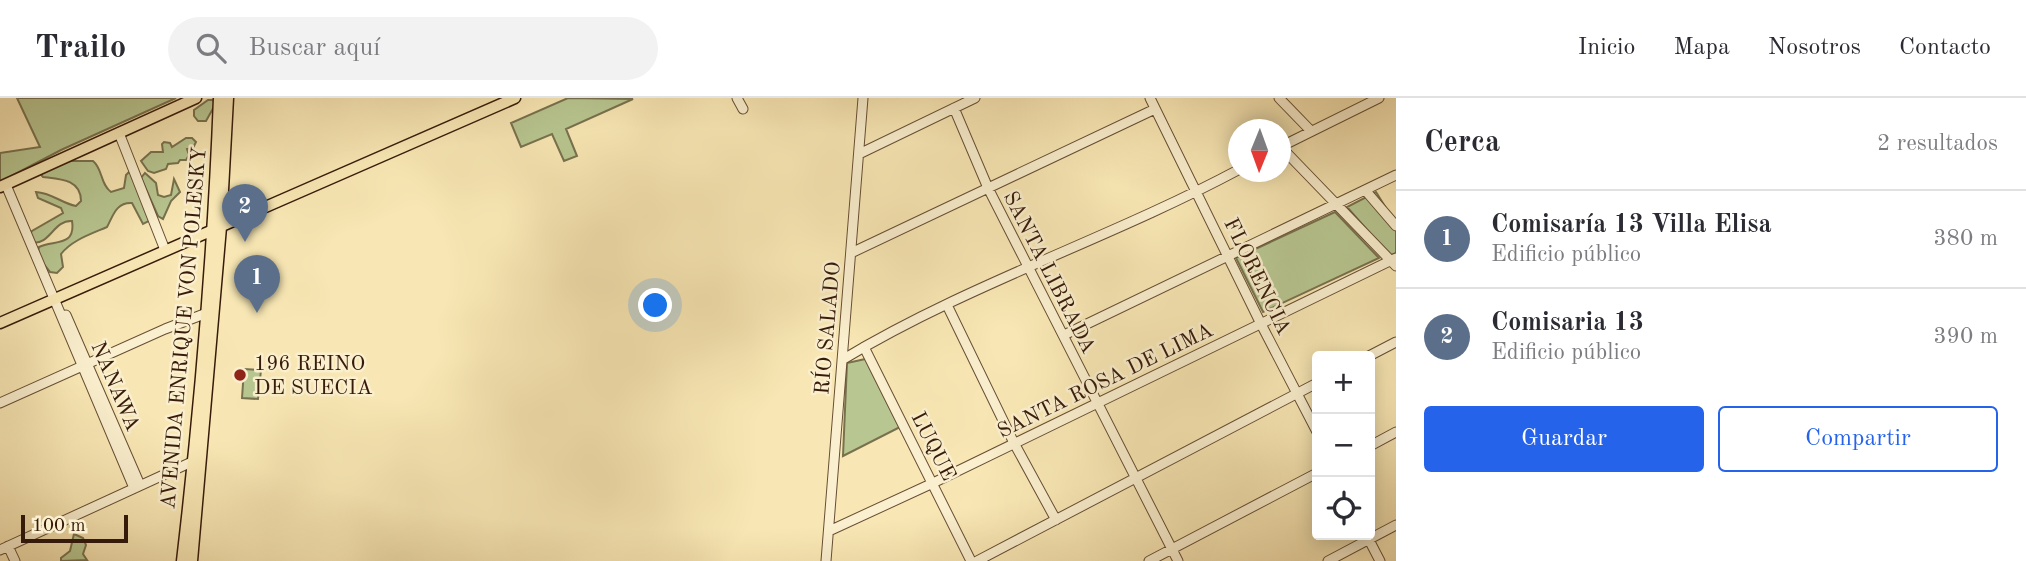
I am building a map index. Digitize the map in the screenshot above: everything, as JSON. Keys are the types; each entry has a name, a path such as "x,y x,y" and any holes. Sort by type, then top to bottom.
{"main road":[{"path":"3,186 196,98"},
{"name":"AVENIDA ENRIQUE VON POLESKY","path":"217,226 219,98"},
{"name":"AVENIDA ENRIQUE VON POLESKY","path":"192,561 197,459 228,98"},
{"path":"0,323 56,302 498,98"},
{"path":"217,226 515,98"},
{"name":"AVENIDA ENRIQUE VON POLESKY","path":"182,561 197,459"}],"street":[{"path":"737,98 743,109"},
{"name":"RÍO SALADO","path":"826,561 863,98"},
{"path":"859,154 975,98"},
{"name":"FLORENCIA","path":"1150,98 1312,423"},
{"path":"1279,98 1311,131"},
{"path":"1291,142 1378,98"},
{"name":"SANTA LIBRADA","path":"954,108 988,188 1178,561"},
{"path":"851,253 1155,110"},
{"path":"119,133 165,250"},
{"path":"1291,157 1394,262"},
{"path":"842,360 947,305 1197,192 1228,175"},
{"path":"1064,335 1396,176"},
{"name":"NANAWA","path":"3,186 56,302 63,307 137,487"},
{"path":"1365,191 1396,226"},
{"name":"SANTA ROSA DE LIMA","path":"828,531 1394,262"},
{"path":"947,305 1014,443 1056,520"},
{"path":"0,402 210,312"},
{"path":"1375,353 1396,342"},
{"name":"LUQUE","path":"864,347 971,561"},
{"path":"977,561 1312,386"},
{"path":"1375,443 1396,432"},
{"path":"15,561 4,548 197,459"},
{"path":"1149,561 1312,476"},
{"path":"1375,534 1396,525"},
{"path":"1328,561 1362,540"},
{"path":"1369,540 1380,561"}],"green space":[{"path":"17,98 176,98 61,150 0,182 0,153 40,147"},
{"path":"568,98 633,99 566,129 577,156 564,161 552,134 521,147 511,123"},
{"path":"208,100 213,100 215,105 206,121 198,121 194,110"},
{"path":"186,138 192,138 196,142 193,148 187,149 189,155 186,160 168,164 166,169 154,173 148,171 141,161 151,152 163,152 164,142 170,143 172,147"},
{"path":"71,161 93,161 111,192 124,188 126,175 130,171 149,206 149,221 143,224 132,203 122,205 116,210 107,227 65,249 61,254 63,267 57,273 50,272 37,256 39,247 67,239 71,235 72,221 60,224 38,243 31,243 28,237 32,231 63,213 61,208 38,198 36,192 76,206 81,201 73,184 43,177 37,170"},
{"path":"145,173 156,183 158,195 171,195 174,179 180,192 171,201 163,219 158,216 141,178"},
{"path":"1376,192 1396,224 1396,253 1390,256 1347,207"},
{"path":"1335,212 1379,258 1263,312 1236,258"},
{"path":"870,358 904,425 843,456 847,363"},
{"path":"244,369 261,370 258,399 242,398"},
{"path":"74,534 83,538 86,545 83,554 87,560 61,561 70,551"}],"place":[{"name":"Comisaria 13","path":"245,242"},
{"name":"Comisaría 13 Villa Elisa","path":"257,313"},
{"name":"196 REINO DE SUECIA","path":"240,375"}]}
